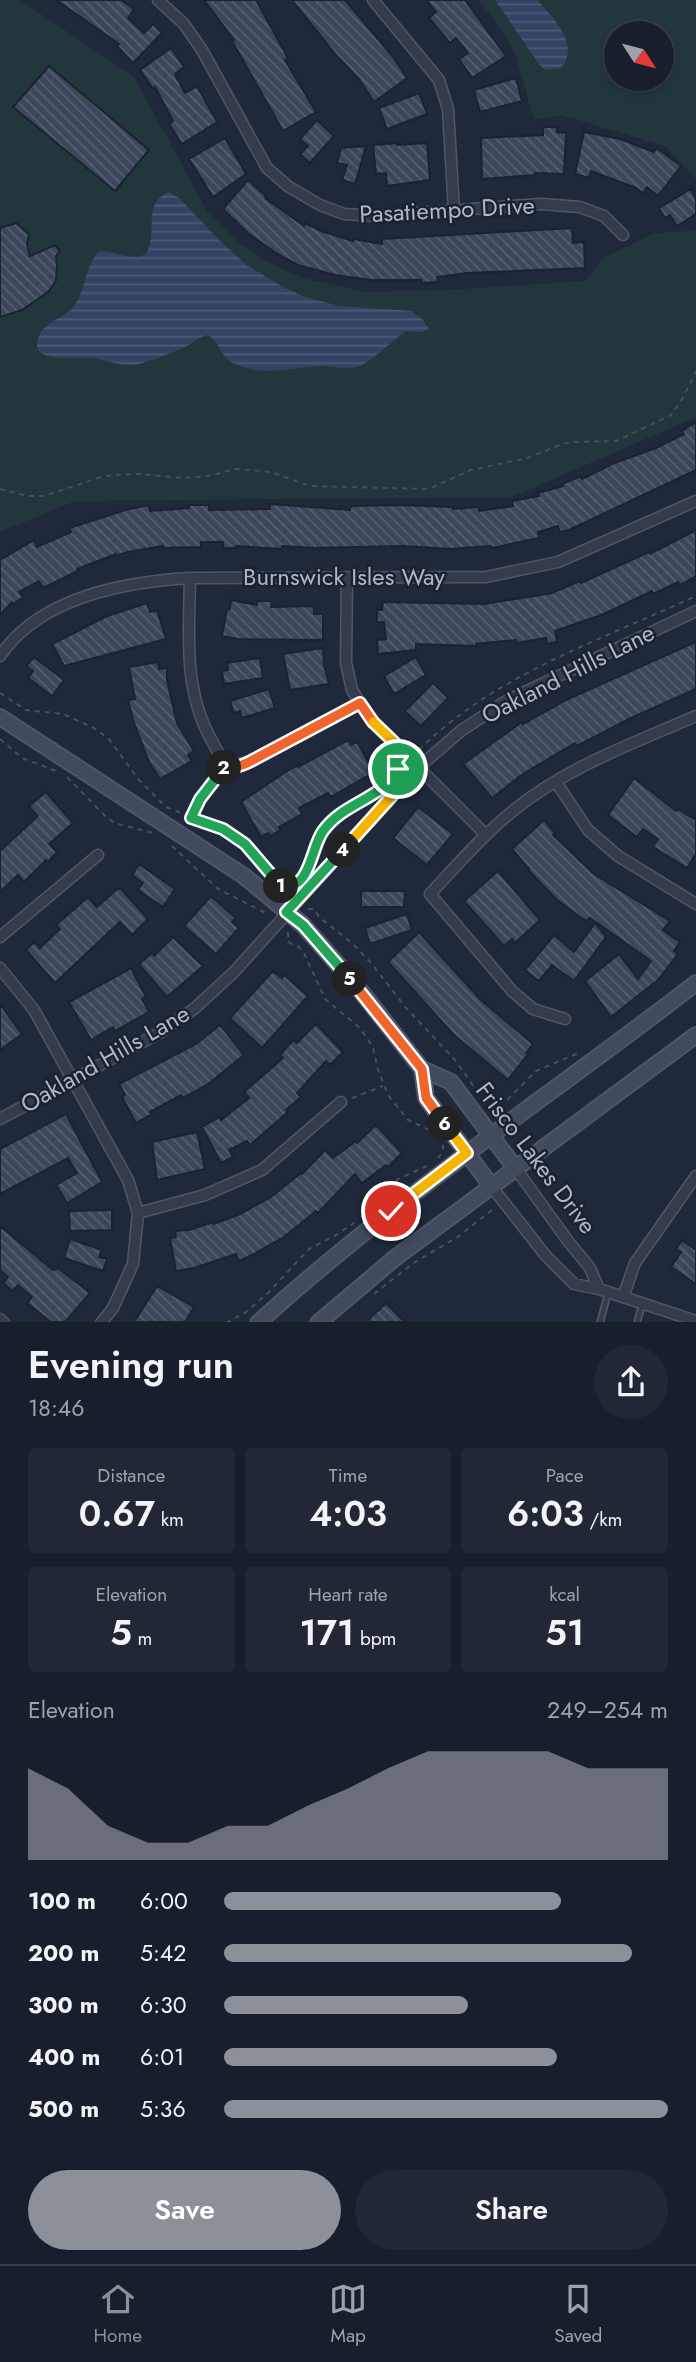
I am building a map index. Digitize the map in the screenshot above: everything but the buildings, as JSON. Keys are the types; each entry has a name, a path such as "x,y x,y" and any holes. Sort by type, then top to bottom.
{"street":[{"name":"Pasatiempo Drive","path":"158,0 184,23 202,50 267,168 289,187 320,205 344,214 375,216 541,204 580,207 604,216 623,235"},
{"path":"373,0 439,80 447,109 454,211"},
{"name":"Burnswick Isles Way","path":"0,656 27,627 54,609 145,580 486,577 558,562 696,501"},
{"path":"190,578 191,682 201,723 223,761 229,765 251,761 360,703"},
{"path":"347,578 346,663 352,690 370,719 486,835"},
{"name":"Oakland Hills Lane","path":"0,1119 161,1032 195,1008 234,972 419,766 462,730 508,700 696,611"},
{"path":"565,1019 533,1009 512,991 430,894 486,835 516,809 556,782 608,754 696,716"},
{"name":"Frisco Lakes Drive","path":"0,717 244,876 303,925 356,985 422,1069 451,1082 590,1268 603,1291"},
{"path":"556,782 588,830 598,839 618,856 696,904"},
{"path":"0,937 98,855"},
{"path":"0,968 34,1010 128,1180 138,1213 132,1265 113,1308 101,1322"},
{"path":"258,1322 316,1270 467,1153 696,983"},
{"path":"318,1322 395,1258 696,1035"},
{"name":"Frisco Lakes Drive","path":"422,1069 426,1098 546,1256 574,1284 696,1321"},
{"path":"138,1213 205,1195 262,1170 341,1102"},
{"path":"622,1297 635,1262 696,1176"},
{"path":"0,1319 4,1322"}],"lane":[{"path":"600,1322 603,1291"},
{"path":"637,1322 642,1304"}],"path":[{"path":"0,489 27,496 44,496 112,475 141,474 182,478 208,476 236,469 271,472 310,486 334,489 429,489 471,471 527,458 571,442 616,441 671,415 696,371"},
{"path":"0,693 26,710 63,714 94,728 109,739 138,779 166,807 223,829 245,844 280,886 289,888 306,876 317,841 324,829 353,804 383,789"},
{"path":"0,739 22,758 62,773 81,789 106,817 116,823 158,835"},
{"path":"191,818 200,799 229,765"},
{"path":"392,780 398,766 404,765"},
{"path":"167,842 218,890 269,915"},
{"path":"289,888 289,893"},
{"path":"308,909 314,909 319,917 352,943 407,1009 456,1061 485,1103 490,1106 508,1099 536,1071 587,1049"},
{"path":"288,932 288,942 299,947 304,953 325,999 368,1037 388,1095 408,1119 435,1133"},
{"path":"341,1102 384,1086"},
{"path":"437,1159 444,1148 442,1141"},
{"path":"226,1322 246,1312 267,1294 309,1250 336,1236 361,1217 398,1179 429,1165"},
{"path":"372,1296 412,1264 459,1236 493,1209"}],"green space":[{"path":"0,0 20,0 134,77 207,211 239,243 266,261 303,278 366,292 585,281 603,258 655,233 696,231 696,417 512,497 75,501 0,532"},
{"path":"478,0 696,0 696,179 665,146 561,115 534,120 515,54 495,20"}],"water":[{"path":"495,0 537,0 557,23 566,41 568,50 561,68 545,70 539,64"},
{"path":"169,192 179,198 248,266 283,287 305,297 339,306 411,311 422,319 429,329 421,332 406,331 371,359 349,368 322,366 253,370 231,362 208,335 185,347 133,365 92,358 56,358 40,352 37,345 39,336 75,305 90,265 98,252 134,257 146,254 150,245 155,204"}],"route":[{"path":"391,1211 467,1153 426,1098 422,1069 356,985 303,925 286,912 419,766 370,719 360,703 251,761 240,766 228,764 195,806 191,818 223,829 245,844 280,886 289,888 306,876 311,856 324,829 353,804 383,789 398,769"}]}
